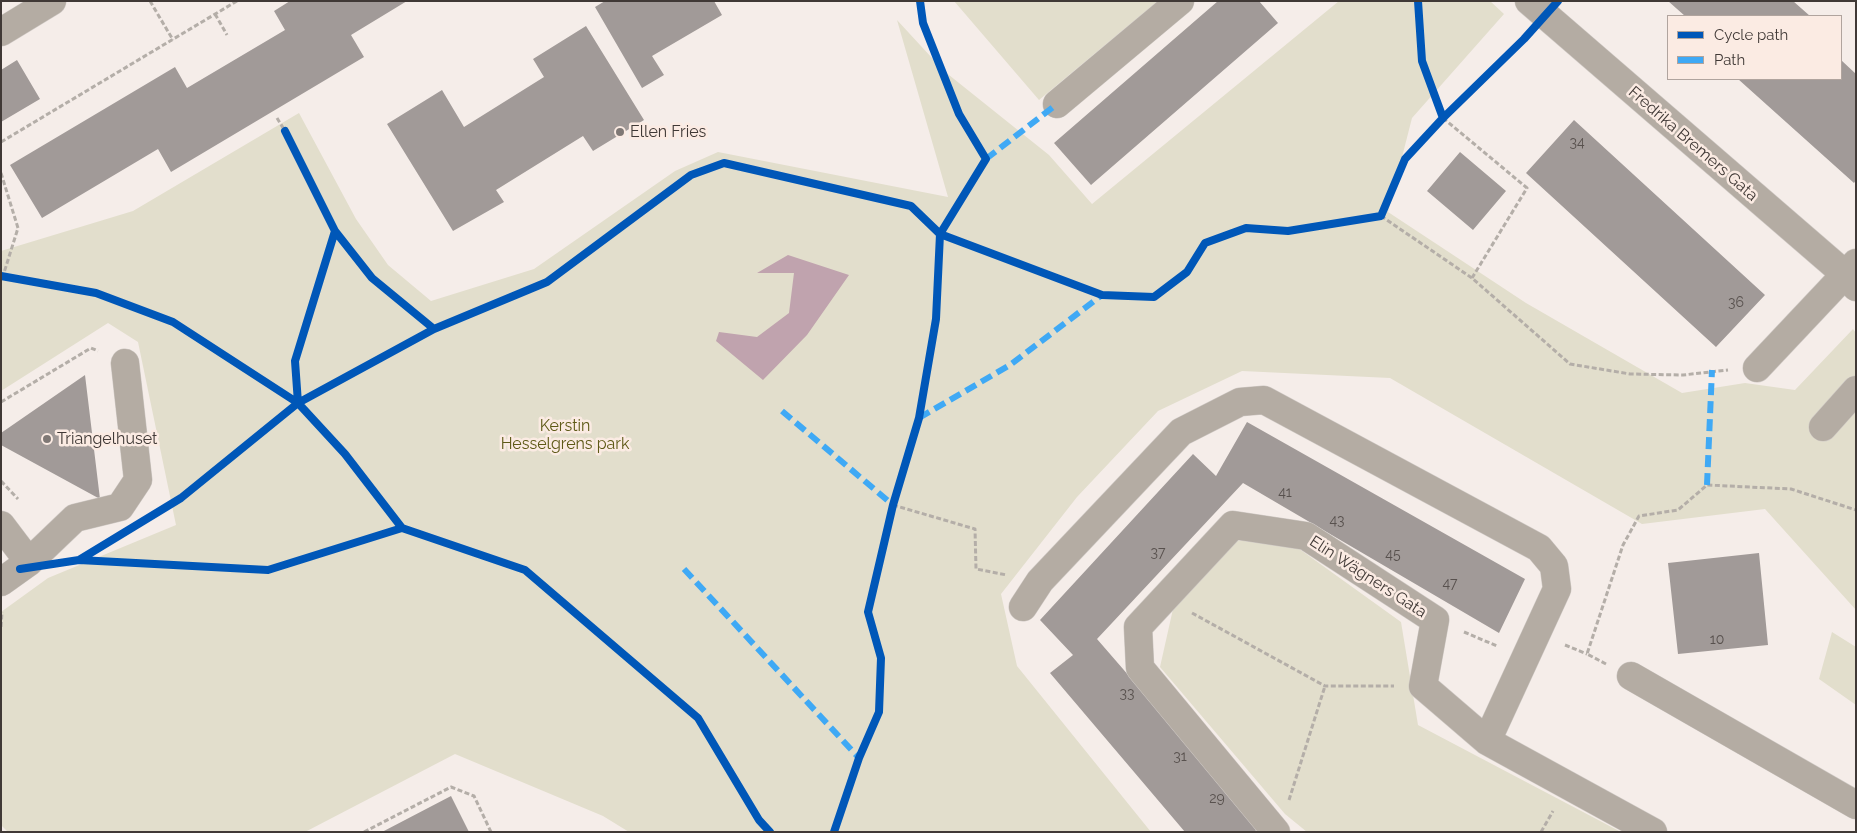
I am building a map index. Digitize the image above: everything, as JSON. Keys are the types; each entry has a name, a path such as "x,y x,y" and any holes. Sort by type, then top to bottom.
{"street":[{"path":"1,32 52,1"},
{"path":"1057,104 1180,1"},
{"name":"Fredrika Bremers Gata","path":"1529,1 1853,275"},
{"path":"1757,368 1853,275"},
{"path":"1,582 29,562 75,518 120,507 138,480 125,363"},
{"path":"1822,427 1856,390"},
{"path":"1023,607 1040,581 1181,432 1240,402 1264,400 1539,548 1554,566 1557,589 1487,741"},
{"path":"1,525 29,562"},
{"name":"Elin Wägners Gata","path":"1276,832 1140,668 1138,627 1233,525 1306,536 1435,620 1423,686"},
{"path":"1631,676 1856,805"},
{"path":"1423,686 1487,741 1653,832"}],"path":[{"path":"150,1 173,40"},
{"path":"1,142 237,1"},
{"path":"215,14 228,35"},
{"path":"1442,114 1450,112"},
{"path":"1437,125 1442,114"},
{"path":"1442,114 1527,188 1472,278"},
{"path":"277,118 289,139"},
{"path":"1,173 18,228 2,276 12,278"},
{"path":"1381,216 1385,208"},
{"path":"1372,217 1381,216 1472,278 1570,364 1630,374 1683,375 1712,370 1757,368"},
{"path":"1,402 91,348 125,363"},
{"path":"1631,676 1587,654 1623,545 1640,516 1678,510 1707,485 1791,489 1856,510"},
{"path":"890,514 895,496"},
{"path":"892,505 976,529 976,569 1040,581"},
{"path":"1165,598 1325,686 1423,686"},
{"path":"1435,620 1526,658"},
{"path":"1288,806 1325,686"},
{"path":"364,832 451,787 474,796 491,832"},
{"path":"1541,832 1552,815"}],"green space":[{"path":"954,1 1158,1 1039,100"},
{"name":"Kerstin Hesselgrens park","path":"1339,1 1490,1 1504,14 1412,118 1388,212 1526,303 1682,393 1745,383 1795,390 1853,329 1856,333 1856,610 1765,509 1642,524 1390,378 1242,371 1158,411 1077,497 1001,594 1017,666 1151,832 629,832 603,816 455,754 305,832 8,832 1,825 1,612 48,578 176,525 138,342 108,323 1,391 1,251 133,211 299,113 356,219 388,265 431,301 534,269 675,171 718,152 948,197 897,20 944,71 1049,155 1092,204"},
{"path":"1237,540 1298,548 1401,622 1418,725 1621,832 1307,832 1285,814 1160,667 1173,609"},
{"path":"1832,632 1856,647 1856,705 1819,679"}],"shaded area":[{"path":"788,255 849,275 807,335 763,380 716,341 719,332 757,337 789,313 794,273 757,273"}],"building":[{"path":"290,1 407,1 351,35 364,57 171,172 158,149 42,218 10,165 175,67 187,88 285,30 274,11"},
{"path":"605,1 714,1 722,15 652,56 664,75 642,88 595,7"},
{"path":"1218,1 1259,1 1278,23 1091,185 1054,143"},
{"path":"1668,1 1793,1 1809,15 1684,15"},
{"path":"586,26 644,120 593,151 583,136 496,190 504,202 453,231 387,124 442,90 464,127 544,77 533,59"},
{"path":"17,60 40,99 1,122 1,70"},
{"path":"1842,61 1856,74 1856,180 1854,183 1739,80 1842,80"},
{"path":"1574,120 1765,295 1716,347 1526,173"},
{"path":"1460,152 1506,191 1473,230 1427,191"},
{"name":"Triangelhuset","path":"85,375 100,499 1,445 1,433"},
{"path":"1247,422 1525,579 1499,633 1243,483 1097,639 1260,827 1254,832 1185,832 1050,673 1073,655 1040,620 1193,454 1216,476"},
{"path":"1759,553 1768,645 1678,654 1668,563"},
{"path":"451,796 469,832 382,832"}],"marked path":[{"path":"986,159 1057,104"},
{"path":"919,418 1010,365 1102,295"},
{"path":"1707,485 1712,370"},
{"path":"782,411 893,505"},
{"path":"684,569 859,758"}],"cycle path":[{"path":"920,1 923,23 959,114 986,159 940,234 1102,295 1154,297 1187,272 1205,243 1246,228 1288,231 1381,216 1405,159 1443,118 1524,39 1558,1"},
{"path":"1418,1 1422,61 1443,118"},
{"path":"285,131 335,231 295,361 298,403"},
{"path":"1,276 96,293 173,322 298,403 434,329 547,282 691,175 724,163 911,206 940,234 936,319 919,418 893,505 868,612 881,658 879,712 859,758 834,832"},
{"path":"335,231 372,278 434,329"},
{"path":"20,569 79,560 181,498 298,403 345,454 402,528 525,570 698,718 759,820 770,832"},
{"path":"79,560 268,570 402,528"}],"place":[{"name":"Ellen Fries","path":"620,132"},
{"name":"Triangelhuset","path":"47,439"}]}
